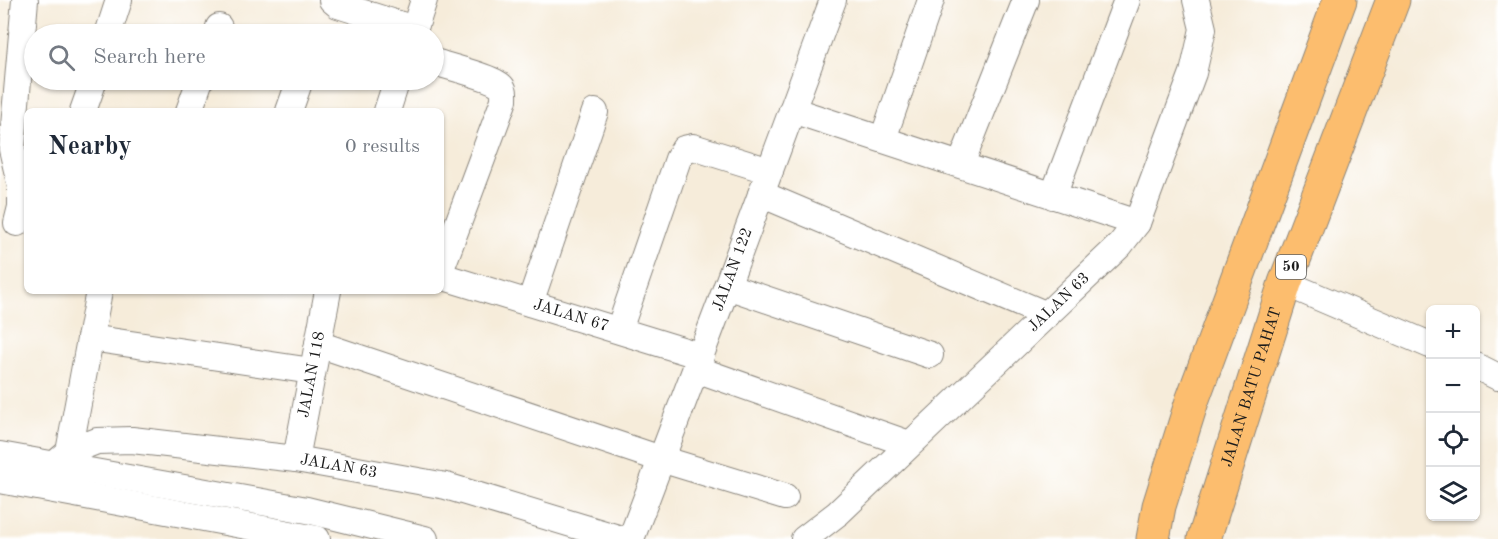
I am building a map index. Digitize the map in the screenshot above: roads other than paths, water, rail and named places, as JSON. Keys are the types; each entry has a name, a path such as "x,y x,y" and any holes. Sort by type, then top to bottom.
{"highway":[{"path":"1153,539 1159,506 1192,401 1340,0"},
{"name":"JALAN BATU PAHAT","path":"1204,539 1285,283 1393,0"}],"street":[{"path":"15,223 21,207 21,187 12,149 10,29 25,0"},
{"path":"111,24 119,0"},
{"path":"332,0 338,5 391,24"},
{"path":"416,24 424,0"},
{"name":"JALAN 122","path":"631,539 833,0"},
{"path":"883,139 931,0"},
{"path":"961,164 1026,0"},
{"path":"1053,195 1127,0"},
{"name":"JALAN 63","path":"804,539 838,513 1047,315 1120,245 1137,223 1193,73 1203,29 1196,0"},
{"path":"444,65 490,80 501,85 504,91 504,100 444,261"},
{"path":"84,108 90,90"},
{"path":"190,108 196,90"},
{"path":"290,108 296,90"},
{"path":"388,108 394,90"},
{"path":"792,110 1137,223"},
{"path":"530,303 595,112"},
{"path":"619,330 678,159 684,149 693,147 1047,315"},
{"name":"JALAN 67","path":"444,277 619,330 909,444"},
{"path":"1285,283 1426,343"},
{"path":"727,286 930,355"},
{"path":"62,458 98,294"},
{"name":"JALAN 118","path":"296,459 327,294"},
{"path":"90,338 312,371"},
{"path":"318,344 661,459 785,497"},
{"path":"1480,368 1498,377"},
{"name":"JALAN 63","path":"62,458 97,441 132,440 296,459 446,486 621,539"},
{"path":"0,455 62,458 307,510 424,539"},
{"path":"0,480 317,539"}]}
